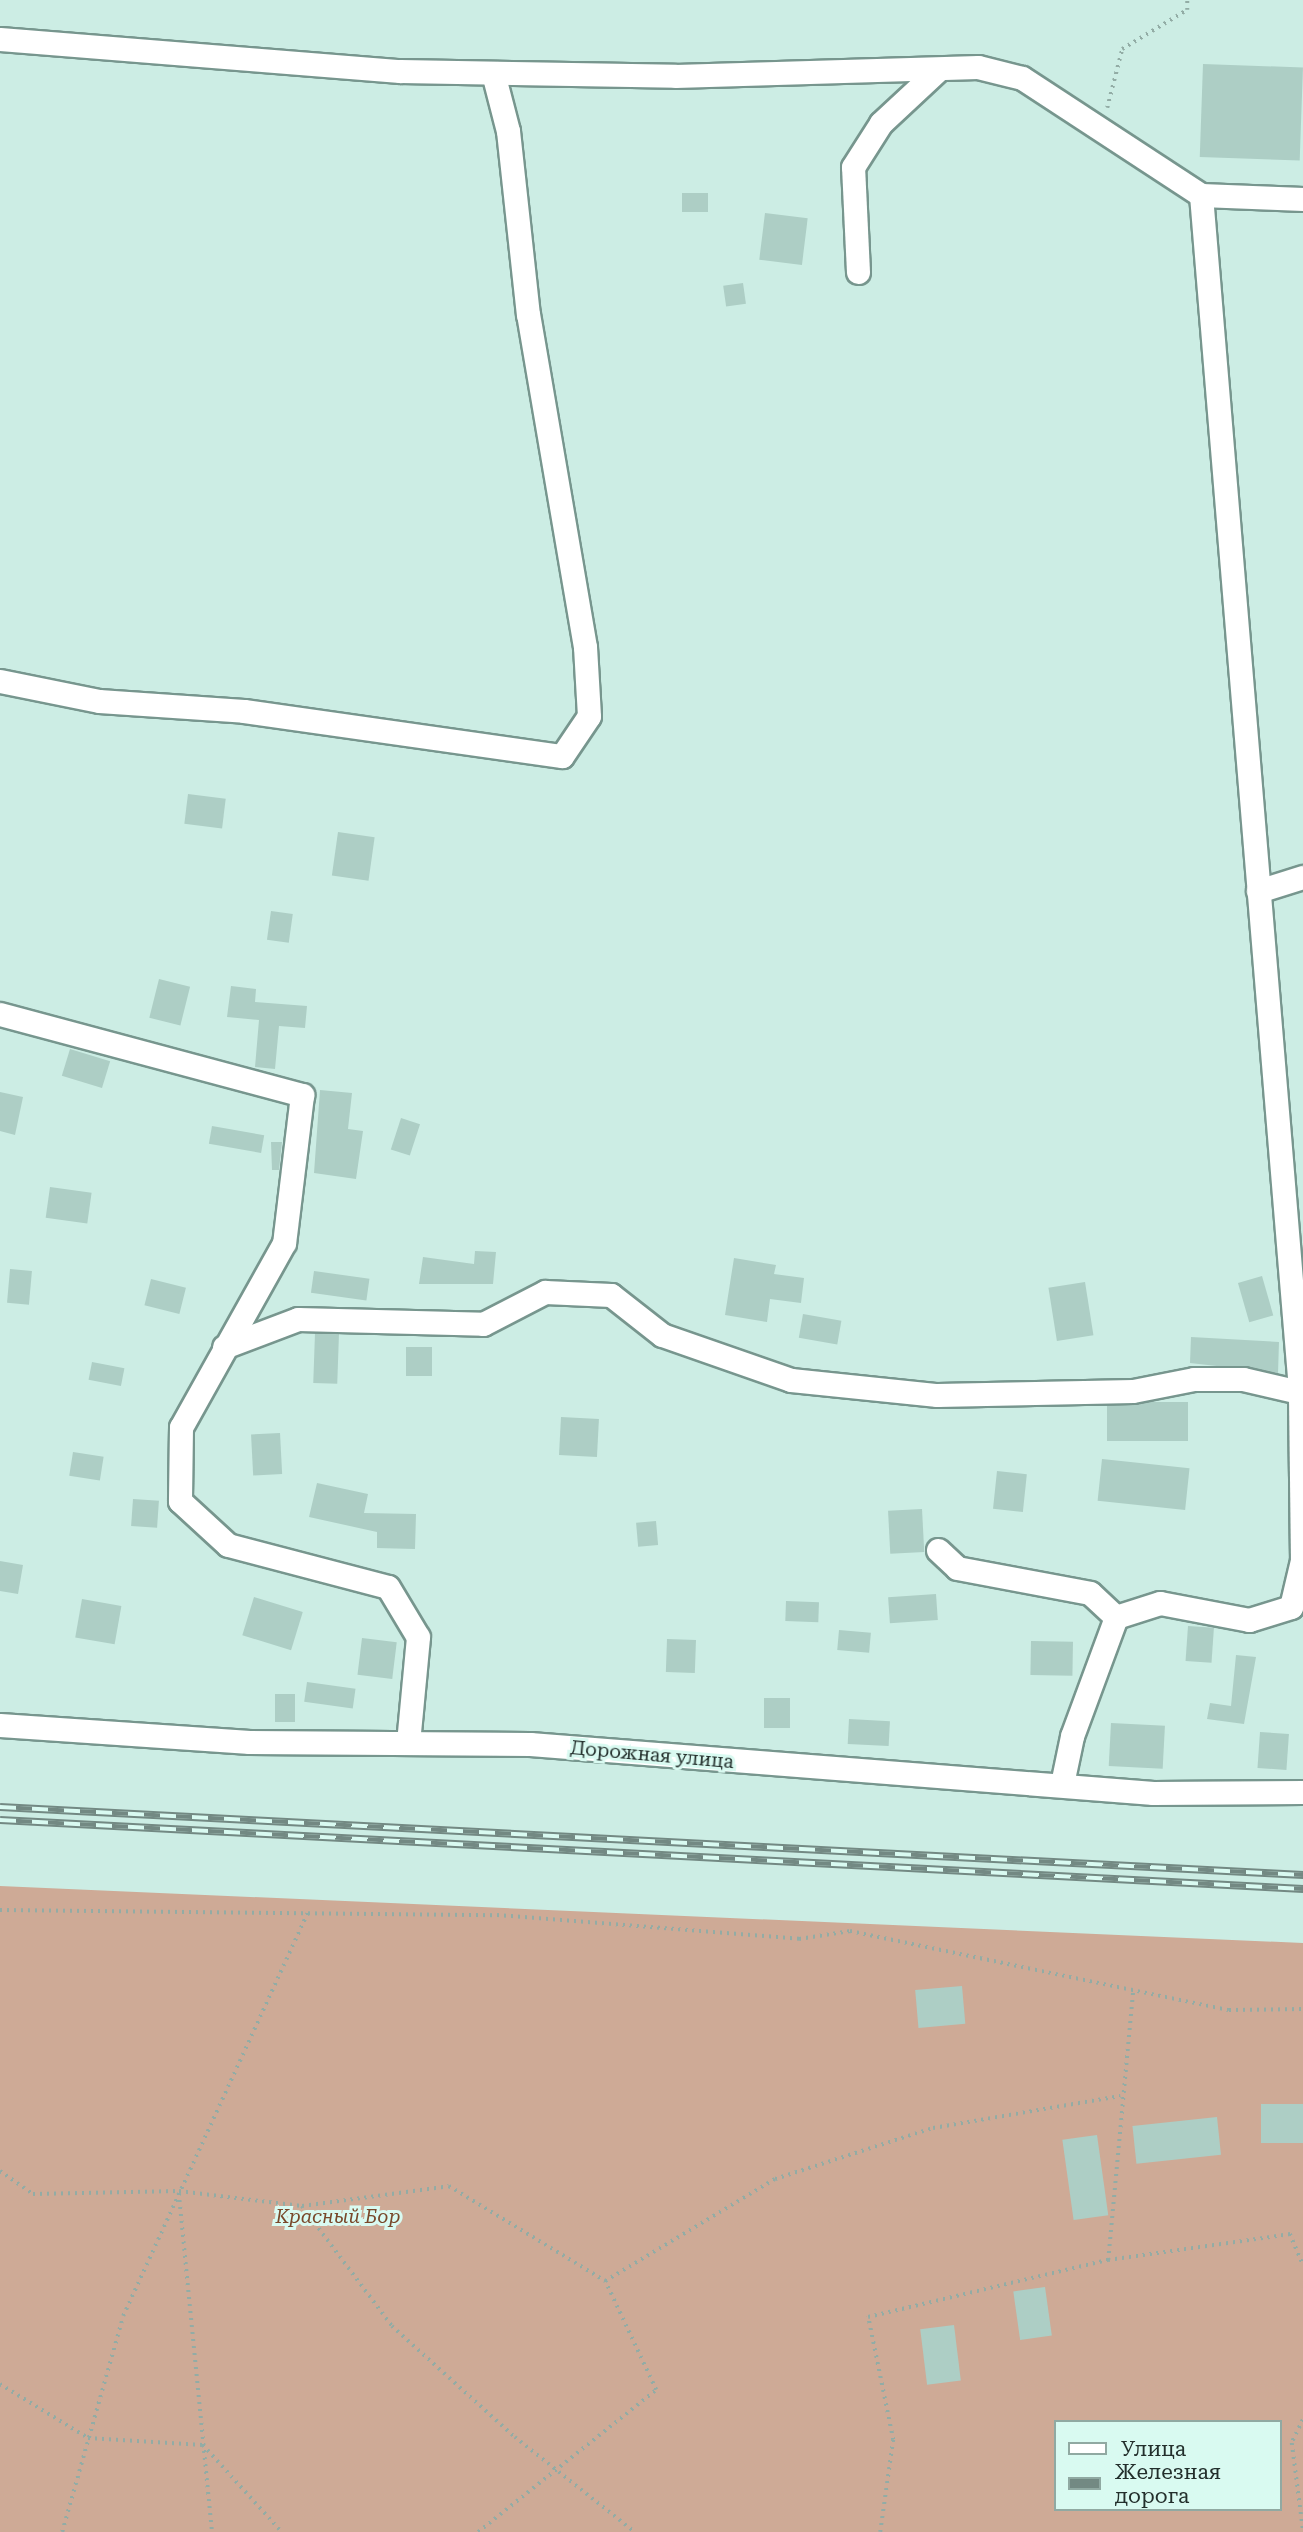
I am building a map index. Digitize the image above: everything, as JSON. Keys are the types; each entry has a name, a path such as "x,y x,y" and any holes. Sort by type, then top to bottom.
{"street":[{"path":"0,39 400,71 938,70 978,66 1022,78 1102,127 1200,195 1303,199"},
{"path":"858,272 853,167 881,123 938,70"},
{"path":"0,681 99,701 244,711 562,756 589,716 585,648 528,315 508,131 493,72"},
{"path":"1116,1617 1160,1603 1249,1620 1291,1607 1302,1560 1301,1391 1200,195"},
{"path":"1258,891 1303,877"},
{"path":"0,1014 302,1095 284,1243 181,1427 180,1501 228,1545 388,1587 418,1637 408,1743"},
{"path":"224,1348 298,1318 483,1324 545,1292 611,1295 662,1335 791,1380 937,1395 1133,1391 1194,1379 1301,1391"},
{"path":"938,1550 957,1568 1090,1593 1116,1617"},
{"path":"1062,1784 1072,1736 1116,1617"},
{"name":"Дорожная улица","path":"0,1725 249,1742 530,1744 922,1778 1062,1784 1153,1793 1303,1792"}],"path":[{"path":"1102,127 1122,49 1186,10 1188,0"},
{"path":"0,1910 497,1914 799,1939 850,1931 1229,2010 1303,2009"},
{"path":"62,2532 123,2316 308,1912"},
{"path":"1108,2260 1120,2096 1133,1988"},
{"path":"605,2281 775,2179 933,2128 1120,2096"},
{"path":"0,2171 33,2194 179,2191 302,2206 449,2186 605,2281 656,2390 478,2532"},
{"path":"179,2191 212,2532"},
{"path":"302,2206 392,2326 556,2470 635,2532"},
{"path":"880,2532 893,2440 868,2318 1108,2260 1290,2234 1303,2264"},
{"path":"0,2384 89,2438 203,2445 282,2532"},
{"path":"1303,2420 1292,2443 1303,2529"}],"green space":[{"name":"Красный Бор","path":"0,1886 1303,1943 1303,2532 0,2532"}],"building":[{"path":"1203,64 1303,67 1300,160 1200,157"},
{"path":"682,193 708,193 708,212 682,212"},
{"path":"765,213 808,218 802,265 759,260"},
{"path":"743,283 746,304 726,307 723,286"},
{"path":"188,794 226,799 222,828 184,824"},
{"path":"338,832 375,837 369,881 332,876"},
{"path":"271,911 293,914 289,943 267,940"},
{"path":"159,979 190,987 180,1026 149,1018"},
{"path":"231,986 256,989 255,1002 307,1006 305,1028 279,1026 275,1069 255,1067 259,1020 227,1017"},
{"path":"70,1049 110,1061 102,1088 62,1076"},
{"path":"320,1090 352,1093 348,1129 363,1131 356,1179 314,1173"},
{"path":"0,1092 23,1097 15,1135 0,1131"},
{"path":"401,1118 420,1124 410,1156 391,1149"},
{"path":"212,1126 264,1135 261,1153 209,1144"},
{"path":"271,1142 282,1142 279,1170 272,1170"},
{"path":"50,1187 92,1193 87,1224 46,1218"},
{"path":"475,1251 496,1252 493,1284 419,1284 423,1257 474,1264"},
{"path":"734,1258 776,1265 774,1274 804,1278 801,1303 770,1299 767,1322 725,1315"},
{"path":"10,1269 32,1271 29,1305 7,1303"},
{"path":"314,1271 369,1279 366,1301 311,1293"},
{"path":"1262,1276 1273,1315 1249,1322 1238,1283"},
{"path":"151,1279 186,1288 179,1314 144,1305"},
{"path":"1085,1282 1093,1335 1057,1341 1048,1288"},
{"path":"803,1314 841,1321 837,1344 799,1338"},
{"path":"315,1333 339,1334 337,1384 313,1383"},
{"path":"1191,1337 1279,1342 1278,1373 1190,1363"},
{"path":"406,1347 432,1347 432,1376 406,1376"},
{"path":"92,1362 124,1368 121,1386 89,1380"},
{"path":"1107,1402 1188,1402 1188,1441 1107,1441"},
{"path":"561,1417 599,1419 597,1457 559,1455"},
{"path":"280,1433 282,1474 253,1475 251,1435"},
{"path":"73,1452 104,1457 100,1481 69,1476"},
{"path":"1102,1459 1190,1468 1185,1510 1098,1501"},
{"path":"997,1471 1027,1474 1023,1512 993,1509"},
{"path":"317,1483 368,1494 364,1513 416,1514 415,1549 377,1548 377,1532 309,1517"},
{"path":"133,1499 159,1501 157,1528 131,1526"},
{"path":"922,1509 924,1552 890,1554 888,1511"},
{"path":"656,1521 658,1545 638,1547 636,1523"},
{"path":"0,1561 23,1565 18,1594 0,1591"},
{"path":"936,1594 938,1620 890,1623 888,1597"},
{"path":"254,1597 303,1612 291,1650 242,1635"},
{"path":"82,1599 121,1606 115,1644 75,1637"},
{"path":"786,1601 819,1602 818,1622 785,1621"},
{"path":"1188,1626 1214,1628 1211,1663 1186,1661"},
{"path":"839,1630 871,1633 869,1653 837,1650"},
{"path":"362,1638 397,1642 392,1679 357,1675"},
{"path":"667,1639 696,1640 695,1673 666,1672"},
{"path":"1031,1641 1073,1642 1072,1676 1030,1675"},
{"path":"1236,1655 1256,1657 1244,1724 1207,1719 1210,1703 1231,1706"},
{"path":"307,1682 356,1689 353,1709 304,1702"},
{"path":"275,1694 295,1694 295,1722 275,1722"},
{"path":"764,1698 790,1698 790,1728 764,1728"},
{"path":"849,1719 890,1721 889,1746 848,1744"},
{"path":"1111,1723 1165,1726 1163,1769 1109,1766"},
{"path":"1260,1732 1289,1734 1286,1770 1257,1768"},
{"path":"962,1986 965,2024 918,2028 915,1990"},
{"path":"1261,2104 1303,2104 1303,2143 1261,2143"},
{"path":"1217,2117 1221,2155 1136,2164 1132,2126"},
{"path":"1097,2135 1108,2215 1074,2220 1062,2140"},
{"path":"1045,2287 1052,2336 1020,2340 1013,2291"},
{"path":"954,2325 961,2381 927,2385 920,2329"}],"railway":[{"path":"0,1807 1303,1875"},
{"path":"0,1820 1303,1889"}]}
